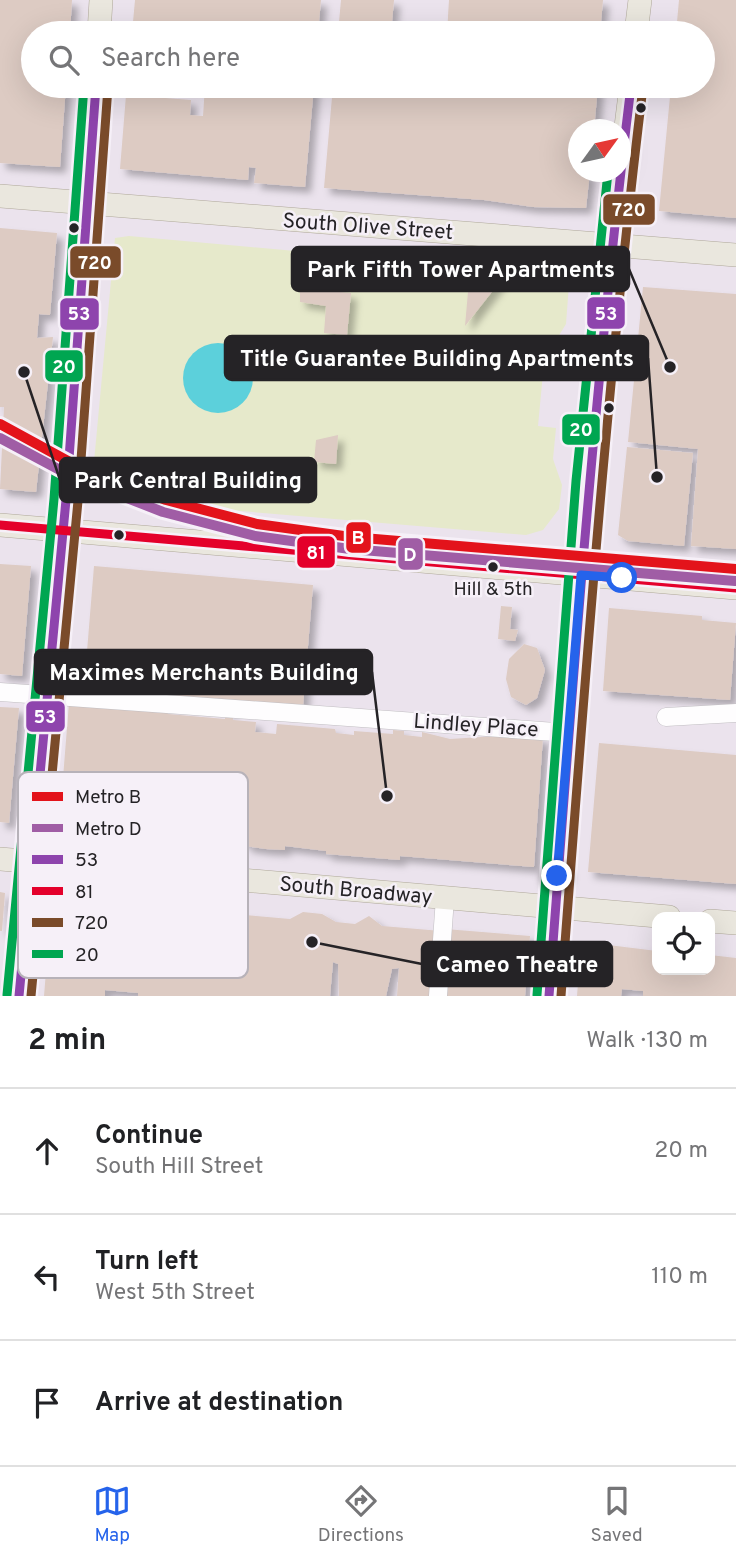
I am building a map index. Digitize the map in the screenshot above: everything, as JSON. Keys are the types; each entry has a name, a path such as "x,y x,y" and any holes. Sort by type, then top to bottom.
{"main road":[{"path":"100,21 101,0"},
{"path":"637,21 640,0"},
{"path":"40,772 89,203 95,98"},
{"path":"549,996 581,575 630,98"},
{"name":"South Olive Street","path":"0,196 736,255"},
{"path":"0,525 736,587"},
{"name":"South Broadway","path":"0,859 18,861"},
{"name":"South Broadway","path":"248,881 652,915"},
{"path":"715,921 736,923"},
{"path":"19,996 21,978"}],"lane":[{"name":"Lindley Place","path":"0,692 569,733"},
{"path":"667,717 736,713"},
{"path":"438,996 445,898"}],"shaded area":[{"path":"0,0 736,0 736,996 0,996"}],"green space":[{"path":"129,236 562,275 569,284 566,324 550,350 543,373 538,426 556,428 553,459 562,485 559,509 543,530 526,535 168,505 103,492 92,483 115,238"}],"water":[{"path":"211,343 225,343 238,349 247,358 253,378 251,391 243,403 225,413 211,413 198,407 189,398 183,385 183,371 189,358 198,349"}],"building":[{"path":"0,0 72,0 71,21 21,21 21,98 65,98 60,167 0,163"},
{"path":"135,0 321,0 319,21 133,21"},
{"path":"341,0 394,0 392,21 339,21"},
{"path":"449,0 603,0 601,21 448,21"},
{"path":"679,0 736,0 736,218 659,211 670,98 715,98 715,21 677,21"},
{"path":"126,98 191,100 190,115 203,116 204,98 313,98 305,187 254,183 256,168 249,167 248,180 120,169"},
{"path":"332,98 597,98 595,119 568,119 568,182 589,182 586,208 533,207 484,200 324,188"},
{"path":"0,228 57,233 50,315 39,314 37,338 53,337 36,492 0,489 4,407 0,407"},
{"path":"470,266 510,269 465,326 470,269"},
{"path":"643,287 736,294 736,549 691,546 698,449 628,442"},
{"path":"300,288 351,293 347,335 324,333 326,306 300,302"},
{"path":"338,435 336,464 314,462 316,440"},
{"path":"627,447 693,453 684,546 628,541 618,535"},
{"path":"0,564 31,566 22,676 0,674"},
{"path":"94,566 313,585 303,707 84,688"},
{"path":"501,606 512,607 510,629 518,630 515,641 498,639"},
{"path":"609,608 702,616 702,620 736,623 730,700 603,691"},
{"path":"524,644 537,648 545,670 537,698 526,705 511,697 506,679 509,659"},
{"path":"69,703 158,708 157,713 168,710 168,714 225,719 225,715 233,716 233,720 256,722 255,732 276,734 277,724 335,729 336,733 354,735 354,731 393,734 393,730 404,731 404,735 422,737 422,732 450,739 543,737 534,867 400,856 400,860 326,854 326,851 285,846 285,850 248,846 248,772 63,772"},
{"path":"0,707 19,708 9,823 0,822"},
{"path":"599,743 736,755 736,884 588,872"},
{"path":"0,892 5,893 2,931 0,931"},
{"path":"303,912 322,914 336,922 355,924 369,916 382,926 441,931 436,996 397,996 399,968 392,969 386,996 339,996 338,964 333,962 330,996 138,996 138,993 105,990 105,996 44,996 45,978 248,978 248,915 290,919"},
{"path":"445,929 530,936 525,996 446,996"},
{"path":"592,943 652,950 652,975 715,975 715,956 736,958 736,996 643,996 643,991 622,989 621,996 577,996 581,945"}],"metro line":[{"name":"B","path":"0,424 77,466 166,500 257,524 351,537 736,569"},
{"name":"D","path":"0,438 73,477 163,512 255,536 350,549 735,581"}],"transit line":[{"name":"20","path":"28,772 54,499 83,98"},
{"name":"53","path":"40,772 66,500 95,98"},
{"name":"720","path":"52,772 78,501 107,98"},
{"name":"53","path":"549,996 595,427 630,98"},
{"name":"720","path":"561,996 607,428 642,98"},
{"name":"20","path":"537,995 576,481 607,182"},
{"name":"81","path":"0,525 736,588"},
{"name":"20","path":"7,995 18,879"},
{"name":"53","path":"19,996 21,978"},
{"name":"720","path":"31,996 33,978"}],"place":[{"name":"Park Fifth Tower Apartments","path":"670,367"},
{"name":"Park Central Building","path":"24,372"},
{"name":"Title Guarantee Building Apartments","path":"657,477"},
{"name":"Hill & 5th","path":"493,567"},
{"name":"Maximes Merchants Building","path":"387,796"},
{"name":"Cameo Theatre","path":"312,942"}],"route":[{"path":"557,876 581,575 622,578"}]}
